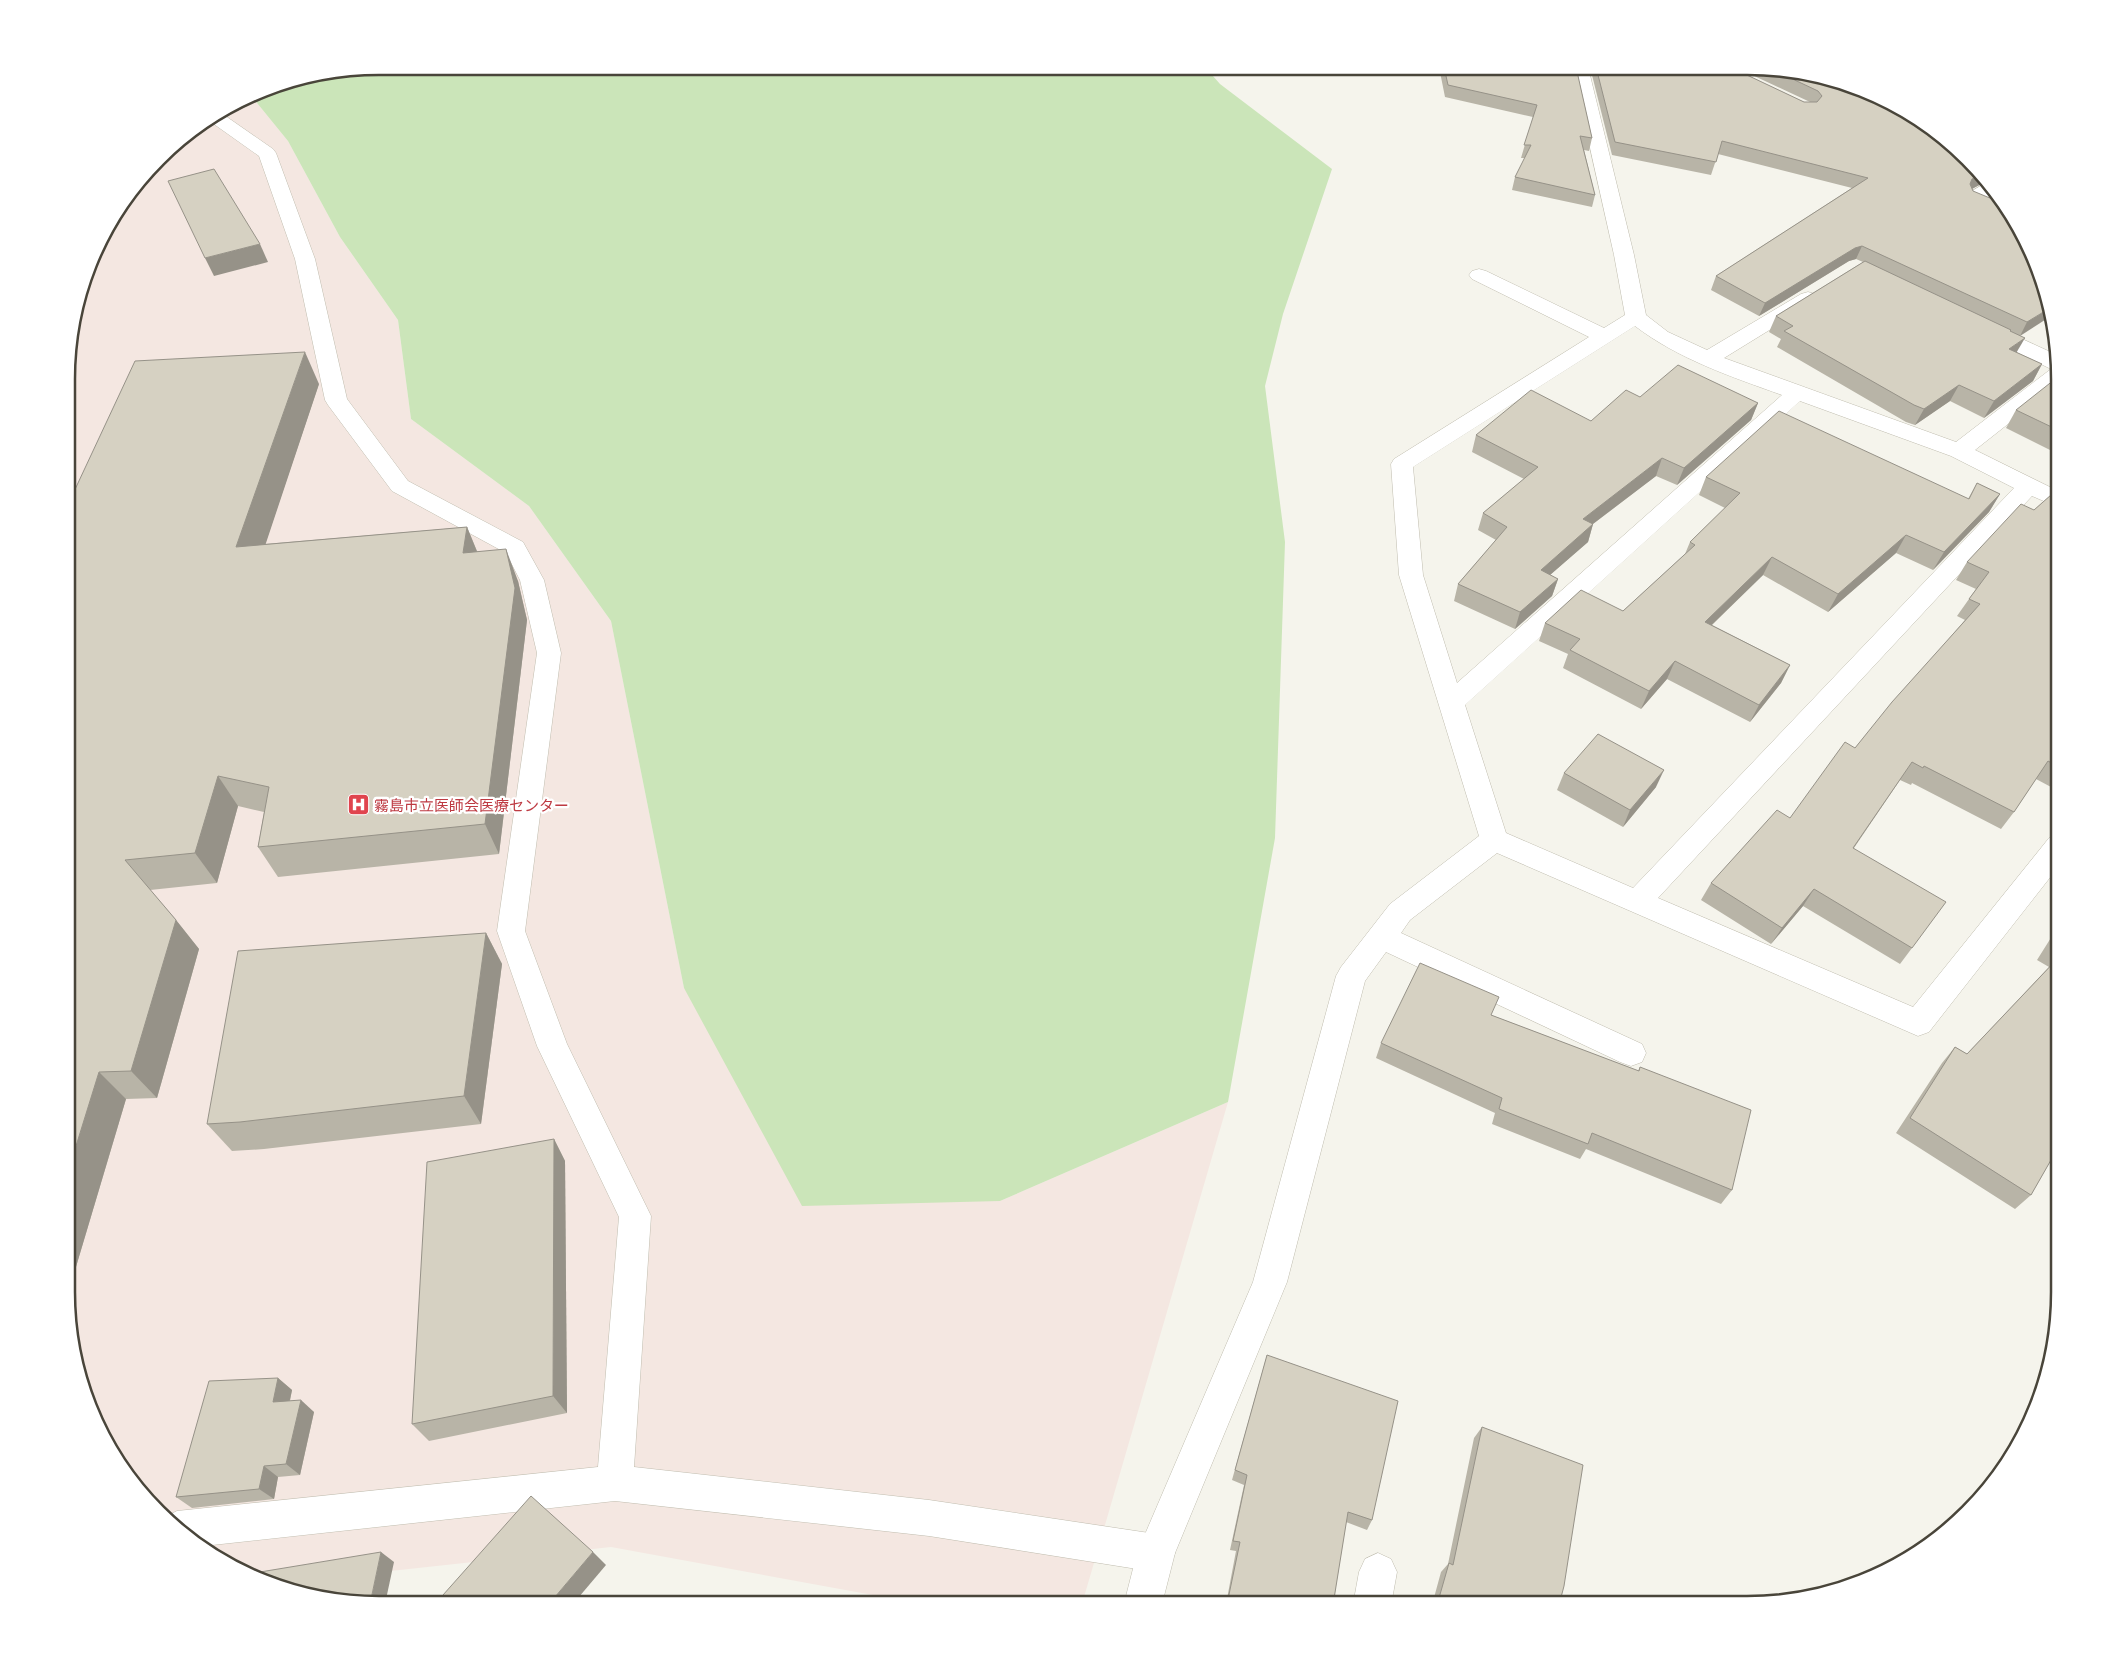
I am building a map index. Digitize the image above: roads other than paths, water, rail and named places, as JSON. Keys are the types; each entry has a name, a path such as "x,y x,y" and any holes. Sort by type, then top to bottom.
{"street":[{"path":"1582,75 1624,255 1636,317 1661,336 1724,367 1959,451 2051,497"},
{"path":"220,120 267,153 305,259 336,400 400,486 515,548 532,580 549,653 511,931 552,1046 635,1216 615,1483"},
{"path":"1985,191 1974,198 1999,209"},
{"path":"1479,275 1605,337"},
{"path":"1708,359 1824,287"},
{"path":"1636,317 1402,464 1411,576 1494,840 1918,1022 2051,856"},
{"path":"1971,322 2050,360"},
{"path":"1959,451 2051,379"},
{"path":"1451,703 1797,393"},
{"path":"1638,901 2029,486"},
{"path":"1145,1596 1156,1553 1270,1282 1351,976 1400,912 1494,840"},
{"path":"1381,937 1631,1053"},
{"path":"189,1529 615,1483 929,1518 1156,1553"}],"place":[{"name":"霧島市立医師会医療センター","path":"358,805"}]}
